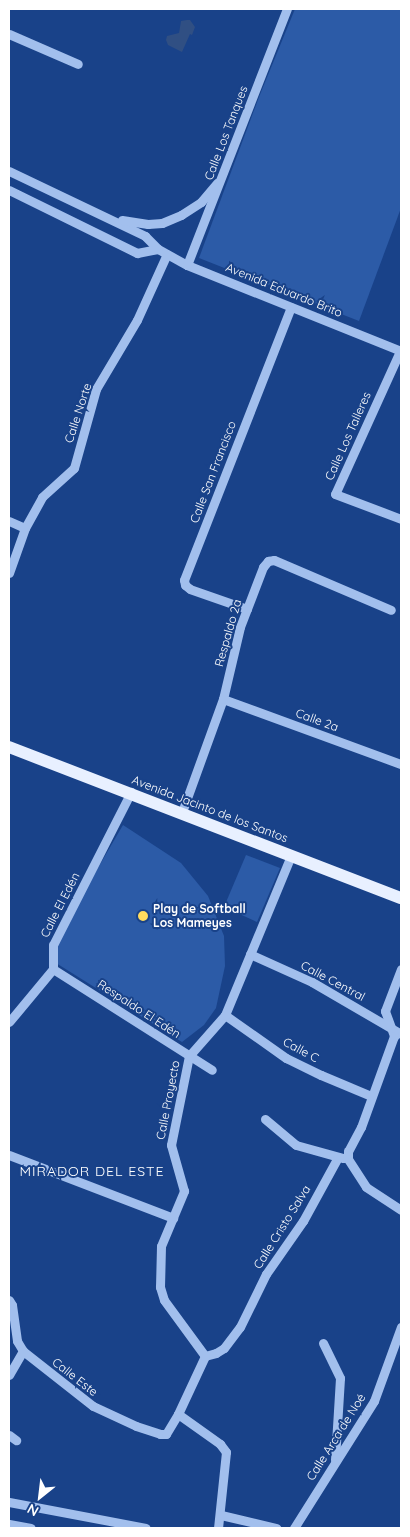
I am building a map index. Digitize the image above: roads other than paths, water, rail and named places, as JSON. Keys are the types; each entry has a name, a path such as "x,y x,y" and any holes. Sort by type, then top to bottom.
{"main road":[{"name":"Avenida Jacinto de los Santos","path":"9,748 131,792 401,898"}],"street":[{"name":"Calle Los Tanques","path":"187,265 287,9"},
{"path":"9,34 78,64"},
{"path":"104,215 128,222 148,224 162,223 181,215 201,202 215,186 229,161"},
{"name":"Avenida Eduardo Brito","path":"9,171 145,236 162,252 187,265 401,351"},
{"path":"9,190 136,253 162,252"},
{"name":"Calle Norte","path":"9,573 25,528 42,497 74,468 96,389 137,320 162,252"},
{"name":"Calle San Francisco","path":"247,609 190,589 185,585 184,580 291,306"},
{"name":"Calle Los Talleres","path":"401,351 335,494 401,519"},
{"path":"9,521 25,528"},
{"name":"Respaldo 2a","path":"182,812 223,699 240,627 263,566 268,561 274,560 391,610"},
{"name":"Calle 2a","path":"223,699 401,764"},
{"name":"Calle El Edén","path":"53,969 53,945 131,792"},
{"name":"Calle Proyecto","path":"205,1356 162,1294 161,1246 184,1190 171,1145 189,1056 225,1015 291,856"},
{"name":"Calle Central","path":"250,954 312,982 401,1034"},
{"path":"9,1022 53,969"},
{"name":"Respaldo El Edén","path":"53,969 212,1070"},
{"path":"401,970 385,1011 394,1036 361,1127 348,1152 348,1159 366,1187 401,1210"},
{"name":"Calle C","path":"225,1015 286,1058 371,1096"},
{"path":"265,1119 296,1145 348,1159"},
{"path":"9,1156 173,1218"},
{"name":"Calle Cristo Salva","path":"205,1356 224,1348 240,1327 266,1274 303,1221 338,1157"},
{"path":"9,1300 12,1306 17,1341 23,1351 9,1375"},
{"name":"Calle Arca de Noé","path":"294,1528 374,1401 401,1327"},
{"path":"323,1342 340,1380 334,1463"},
{"name":"Calle Este","path":"23,1351 93,1406 136,1426 160,1434 166,1434 178,1414"},
{"path":"205,1356 178,1414 220,1444 226,1452 221,1515 218,1528"},
{"path":"9,1502 146,1528"},
{"path":"221,1515 276,1528"},
{"path":"9,1524 31,1528"}],"place":[{"name":"Play de Softball Los Mameyes","path":"143,916"}],"district":[{"name":"MIRADOR DEL ESTE","path":"92,1171"}]}
